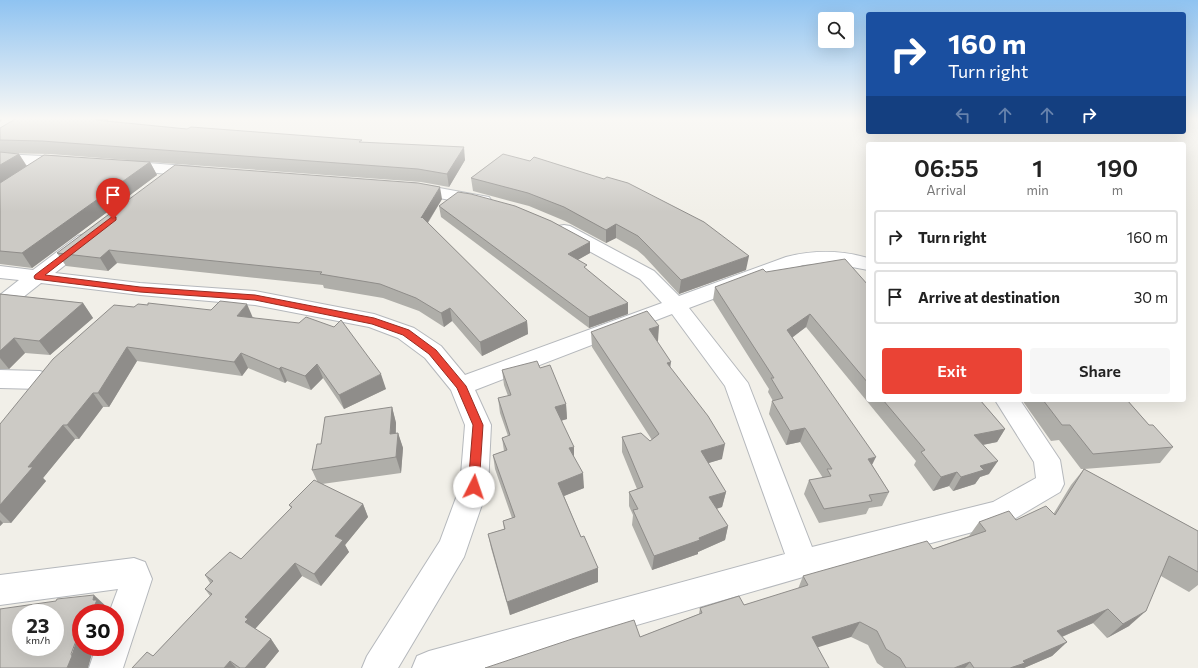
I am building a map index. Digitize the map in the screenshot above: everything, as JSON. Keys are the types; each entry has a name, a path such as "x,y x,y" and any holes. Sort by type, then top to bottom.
{"street":[{"path":"0,159 82,163"},
{"path":"25,177 50,161"},
{"path":"105,165 215,173"},
{"path":"157,184 176,170"},
{"path":"398,187 421,189 474,198 502,206"},
{"path":"551,223 647,275 677,306 736,383 803,563"},
{"path":"0,305 100,228"},
{"path":"461,386 808,257 826,255 851,259 866,263"},
{"path":"0,272 140,289 255,298 374,321 406,333 433,352 461,386 478,425 474,487 453,548 379,668"},
{"path":"123,305 140,289"},
{"path":"0,378 33,389 58,364"},
{"path":"429,668 803,563 999,513 1050,484 1047,460 1008,402"},
{"path":"0,590 134,572 137,579 124,616"},
{"path":"106,668 110,656"}],"building":[{"path":"152,149 463,149 447,174 418,169"},
{"path":"0,152 19,154 0,165"},
{"path":"503,154 530,161 534,157 604,179 607,177 628,183 704,222 749,256 681,280 638,236 616,224 606,230 564,207 528,193 471,178"},
{"path":"44,155 150,162 22,253 0,251 0,183"},
{"path":"175,165 418,183 440,187 421,218 422,217 527,321 480,342 450,308 441,313 416,298 380,284 320,274 322,272 109,250 100,258 57,253"},
{"path":"458,192 515,206 551,221 590,242 568,254 587,265 584,267 628,303 589,317 439,206"},
{"path":"845,259 866,283 866,381 810,314 787,330 876,457 868,459 889,492 869,495 872,501 824,509 809,480 831,476 827,469 832,469 805,428 790,431 772,401 783,398 771,378 774,378 715,287 763,269 766,272"},
{"path":"0,294 83,303 39,341 14,338 0,351"},
{"path":"220,301 247,304 237,316 299,323 306,317 334,327 341,320 381,374 339,395 317,364 305,376 281,367 279,369 241,353 234,362 127,347 98,393 93,393 67,425 63,425 28,467 33,467 0,505 0,424 53,359 114,305 134,307 138,304 148,305 148,303 211,310"},
{"path":"647,311 659,326 649,329 671,362 667,363 708,416 725,444 701,451 726,492 709,497 728,526 699,538 700,540 654,556 633,510 638,509 629,492 643,487 622,437 641,433 650,441 659,434 591,332"},
{"path":"537,361 540,368 550,365 566,404 555,407 574,447 569,448 583,473 558,483 581,537 584,536 598,568 507,602 488,534 505,529 503,521 515,517 493,455 507,450 502,438 510,435 498,398 511,395 502,370"},
{"path":"885,402 982,402 1005,429 974,435 998,461 980,466 984,470 961,477 957,472 941,477 921,452 925,450"},
{"path":"1045,402 1129,402 1149,425 1153,425 1173,447 1093,454 1070,425 1062,425"},
{"path":"392,407 390,434 398,433 396,457 312,470 317,444 321,444 325,417"},
{"path":"1084,469 1198,531 1198,572 1169,556 1146,611 1123,624 1108,609 1057,631 1067,642 1023,661 1025,663 1010,668 974,668 970,662 954,668 906,668 900,658 886,649 877,631 860,622 812,637 829,668 485,668 634,620 640,637 702,613 700,608 739,596 744,605 808,585 803,576 927,541 933,549 986,531 979,522 1009,511 1016,520 1046,506 1055,515"},
{"path":"314,480 363,504 335,536 343,540 314,574 295,563 245,617 248,619 245,622 271,639 245,668 240,668 230,661 224,668 132,668 147,652 153,656 212,594 205,589 213,581 205,575 230,552 241,559 292,507 289,505"},
{"path":"94,595 93,600 97,600 95,604 72,604 72,656 67,668 0,668 0,609 12,607 12,656 64,656 64,604 35,604 56,601 57,599"}],"route":[{"path":"113,219 38,277 140,289 255,298 374,321 406,333 433,352 461,386 478,425 474,487"}]}
